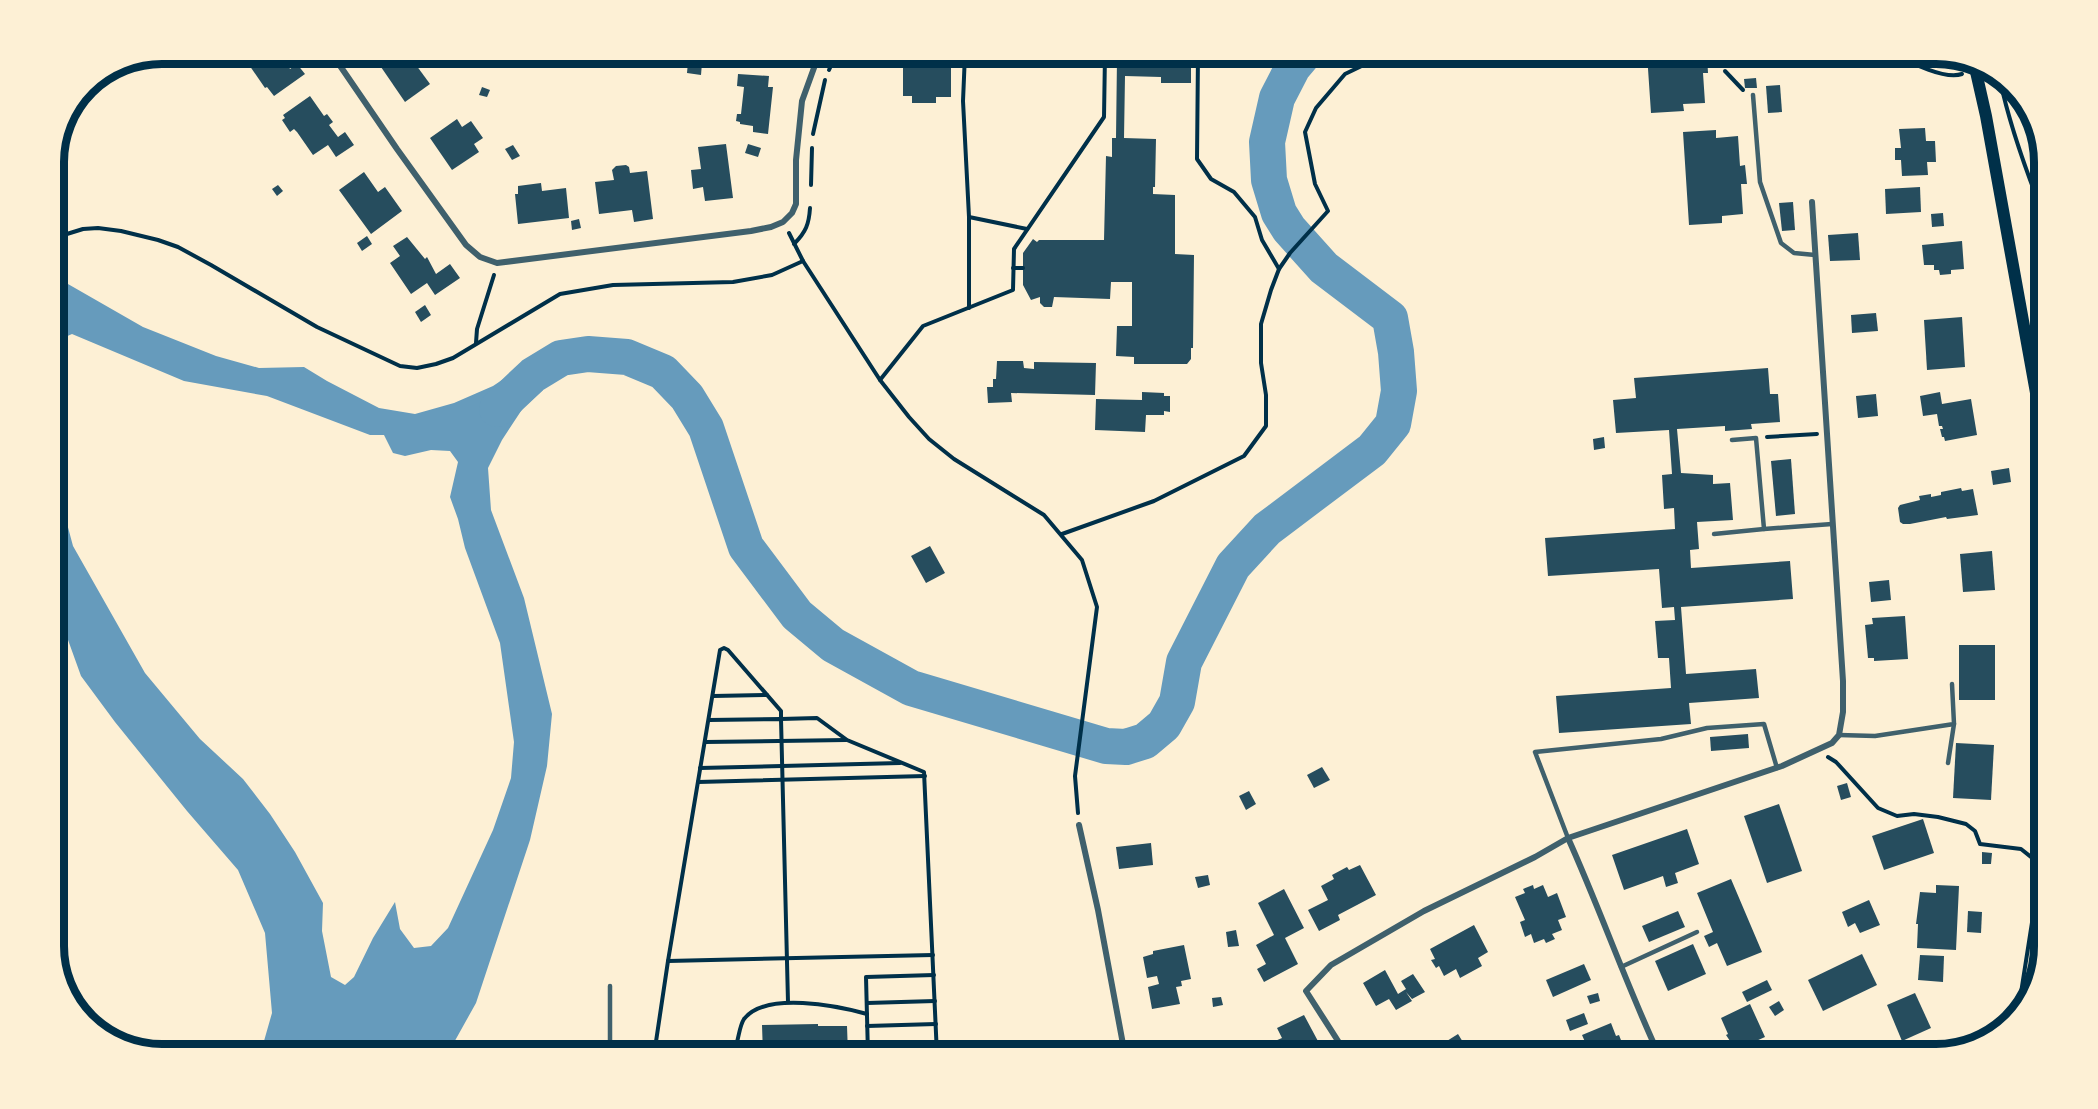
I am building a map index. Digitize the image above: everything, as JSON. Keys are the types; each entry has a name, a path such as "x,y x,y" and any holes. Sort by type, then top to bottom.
{"main road":[{"path":"1976,74 2033,378"}],"street":[{"path":"339,64 466,244 480,257 497,263 751,231 783,222 792,213 796,204 796,160 802,101 815,64"},
{"path":"1340,1044 1306,991 1331,965 1424,911 1535,857 1568,838 1777,768 1832,743 1839,735 1843,712 1843,681 1812,202"},
{"path":"1079,825 1098,910 1123,1044"},
{"path":"1568,838 1593,893 1621,967 1654,1044"}],"lane":[{"path":"1753,98 1761,182 1781,243 1794,253 1815,255"},
{"path":"1732,440 1756,438 1764,529"},
{"path":"1714,534 1832,524"},
{"path":"1948,763 1954,724 1952,684"},
{"path":"1568,838 1535,752 1661,739 1707,728 1764,724 1777,768"},
{"path":"1839,735 1875,736 1954,724"},
{"path":"1621,967 1697,932"},
{"path":"610,986 610,1044"}],"path":[{"path":"811,192 812,139 826,78 832,64"},
{"path":"965,64 963,101 969,217 969,308"},
{"path":"880,380 923,326 1012,290 1014,249 1104,117 1105,64"},
{"path":"1198,64 1197,159 1211,179 1234,192 1255,217 1262,240 1279,269"},
{"path":"1062,534 1154,501 1244,456 1266,426 1266,395 1261,363 1261,324 1279,269 1290,253 1328,211 1315,184 1305,132 1316,108 1345,75 1366,64"},
{"path":"1915,64 1954,77"},
{"path":"1725,71 1753,98"},
{"path":"2003,92 2025,171 2033,190"},
{"path":"794,244 804,234 809,223 811,202"},
{"path":"969,217 1027,229"},
{"path":"783,222 803,261 880,380 909,417 929,439 954,459 1044,515 1082,560 1097,607 1076,776 1079,825"},
{"path":"65,235 83,229 98,228 121,231 178,246 317,327 400,366 417,368 453,358 560,294 613,285 733,282 772,275 803,261"},
{"path":"477,343 477,329 497,263"},
{"path":"1013,268 1023,268"},
{"path":"1756,438 1827,434"},
{"path":"788,1002 781,711 724,648 720,650 654,1044 737,1042 744,1019 765,1005 788,1002 844,1008 867,1014"},
{"path":"712,696 768,695"},
{"path":"709,720 817,718 847,740 924,772 925,776 934,975 936,1024 937,1042 867,1044 866,977 934,975"},
{"path":"705,742 847,740"},
{"path":"1818,750 1836,762 1878,808 1897,816 1914,814 1966,824 1975,831 1980,844 2020,849 2034,859"},
{"path":"700,768 903,763"},
{"path":"698,782 925,776"},
{"path":"2021,993 2034,914"},
{"path":"668,962 933,955"},
{"path":"867,1003 935,1001"},
{"path":"867,1026 936,1024"}],"water":[{"path":"65,282 143,327 216,356 259,368 304,367 379,408 415,414 454,403 493,386 526,364 543,390 523,408 502,440 488,468 491,510 524,598 552,714 547,766 530,840 476,1003 453,1044 263,1044 272,1013 265,933 238,870 187,811 81,676 65,632 65,516 73,546 145,673 200,739 243,779 295,852 323,903 322,931 331,977 345,985 354,977 373,938 395,902 400,929 414,948 431,946 448,928 493,830 511,778 514,742 500,643 465,548 450,497 458,462 450,451 431,450 405,456 393,453 384,435 370,435 267,396 184,381 72,334 65,337"}],"building":[{"path":"248,64 288,64 290,69 297,64 305,74 274,96 267,87 265,88"},
{"path":"385,64 415,64 430,84 405,102 381,67"},
{"path":"688,64 702,64 701,75 687,73"},
{"path":"742,64 753,64 752,68 741,67"},
{"path":"903,64 951,64 951,97 936,97 936,103 912,103 912,96 903,96"},
{"path":"1117,64 1191,64 1191,83 1161,83 1161,77 1125,76 1124,138 1156,139 1153,194 1175,195 1175,254 1194,255 1193,348 1191,348 1191,359 1187,364 1134,364 1134,357 1116,356 1117,326 1132,326 1132,282 1111,282 1110,299 1054,297 1052,307 1044,307 1040,303 1040,297 1031,300 1023,285 1023,253 1033,239 1037,242 1039,240 1104,240 1106,156 1112,157 1112,138 1116,138"},
{"path":"1648,64 1708,64 1708,73 1703,73 1705,103 1683,104 1684,111 1651,113"},
{"path":"738,74 769,76 768,87 773,87 768,134 753,132 753,126 736,121 737,114 741,114 744,87 737,86"},
{"path":"1756,78 1757,88 1745,88 1744,79"},
{"path":"1780,85 1782,112 1768,113 1766,86"},
{"path":"482,87 490,90 487,97 479,95"},
{"path":"310,96 324,116 327,114 333,122 329,125 338,137 345,132 354,145 336,157 328,145 313,155 297,132 294,129 290,132 282,120 285,118 283,115"},
{"path":"457,119 462,127 471,121 483,138 474,144 479,152 452,170 430,138"},
{"path":"1925,128 1926,141 1935,141 1936,162 1927,162 1928,175 1902,176 1901,160 1895,160 1895,148 1901,148 1899,129"},
{"path":"1716,130 1716,138 1738,136 1740,166 1745,165 1747,184 1741,184 1743,214 1722,216 1722,223 1689,225 1683,132"},
{"path":"726,144 733,198 705,201 703,187 693,189 691,170 701,169 698,147"},
{"path":"748,144 761,148 758,157 745,153"},
{"path":"513,145 520,156 512,160 505,149"},
{"path":"626,165 630,173 647,171 653,219 634,222 632,210 599,214 595,182 614,180 612,170 616,166"},
{"path":"364,172 378,192 385,187 402,211 371,234 339,190"},
{"path":"541,183 542,191 566,188 569,218 518,224 515,194 518,194 518,186"},
{"path":"278,185 283,191 277,196 272,189"},
{"path":"1920,187 1921,212 1886,214 1885,189"},
{"path":"1793,202 1795,230 1782,231 1779,203"},
{"path":"1943,213 1944,226 1932,227 1931,214"},
{"path":"579,219 581,228 572,230 571,221"},
{"path":"1858,233 1860,260 1830,261 1828,235"},
{"path":"367,236 372,244 362,251 357,243"},
{"path":"407,237 425,259 427,257 436,274 450,264 460,278 435,295 427,283 411,294 390,263 400,256 393,246"},
{"path":"1962,241 1964,269 1951,270 1951,274 1940,275 1939,270 1934,270 1934,265 1924,265 1922,245"},
{"path":"425,305 431,315 421,322 415,312"},
{"path":"1876,313 1878,331 1852,333 1851,315"},
{"path":"1962,317 1965,367 1927,370 1924,320"},
{"path":"997,361 1023,361 1024,368 1034,369 1034,362 1096,363 1095,395 1011,393 1012,402 988,403 987,387 993,387"},
{"path":"1768,368 1770,394 1778,394 1780,422 1751,424 1752,429 1725,431 1725,426 1677,429 1681,473 1713,475 1713,484 1730,483 1733,520 1697,522 1699,549 1690,550 1691,568 1790,561 1793,599 1681,607 1686,674 1756,669 1759,698 1689,703 1691,724 1559,733 1556,696 1671,688 1669,658 1658,658 1655,621 1675,620 1674,607 1662,608 1659,569 1548,576 1545,538 1675,529 1674,508 1664,509 1662,475 1672,474 1669,430 1616,433 1613,400 1636,398 1634,378"},
{"path":"1142,392 1164,393 1164,396 1170,396 1170,412 1164,411 1164,415 1146,415 1145,432 1095,430 1096,399 1142,400"},
{"path":"1940,392 1942,404 1971,399 1977,435 1945,441 1937,414 1923,416 1920,396"},
{"path":"1876,394 1878,416 1858,418 1856,396"},
{"path":"1604,437 1605,448 1594,450 1593,439"},
{"path":"1791,459 1795,514 1776,516 1771,461"},
{"path":"2009,468 2011,482 1993,485 1991,471"},
{"path":"1961,488 1962,491 1973,489 1978,515 1947,519 1946,517 1910,524 1900,522 1898,508 1900,505 1920,500 1919,496 1931,494 1931,497 1941,495 1941,492"},
{"path":"930,546 945,573 926,583 911,556"},
{"path":"1992,551 1995,590 1963,592 1960,554"},
{"path":"1889,580 1891,600 1871,602 1869,582"},
{"path":"1905,616 1908,659 1874,661 1874,658 1868,658 1865,625 1873,624 1872,618"},
{"path":"1959,645 1995,645 1995,700 1959,700"},
{"path":"1748,734 1749,748 1711,751 1710,737"},
{"path":"1956,743 1994,745 1991,800 1953,798"},
{"path":"1322,767 1330,780 1314,788 1307,775"},
{"path":"1847,783 1851,797 1841,800 1837,786"},
{"path":"1249,791 1256,804 1246,810 1239,796"},
{"path":"1779,804 1802,871 1767,883 1744,816"},
{"path":"1923,819 1934,853 1884,870 1872,836"},
{"path":"1687,829 1699,864 1675,873 1678,883 1666,887 1663,876 1624,890 1612,855"},
{"path":"1151,843 1153,865 1119,869 1116,847"},
{"path":"1982,852 1992,853 1991,864 1982,864"},
{"path":"1360,865 1376,895 1338,915 1340,920 1319,931 1308,910 1328,900 1321,886 1334,879 1332,875 1347,867 1349,870"},
{"path":"1208,875 1210,885 1198,888 1195,877"},
{"path":"1731,879 1762,952 1727,966 1717,943 1709,947 1704,936 1713,932 1697,893"},
{"path":"1533,885 1534,889 1543,885 1548,897 1557,893 1566,917 1558,920 1562,930 1552,934 1555,939 1546,943 1544,939 1534,943 1531,934 1525,937 1520,922 1525,920 1515,897 1525,893 1523,889"},
{"path":"1936,885 1959,886 1956,950 1917,948 1918,924 1916,924 1920,892 1936,893"},
{"path":"1284,889 1304,928 1285,938 1298,964 1264,982 1257,969 1266,964 1256,945 1274,935 1258,903"},
{"path":"1869,900 1880,925 1860,933 1855,923 1848,927 1842,912"},
{"path":"1678,911 1685,927 1649,942 1642,926"},
{"path":"1968,911 1982,912 1981,933 1967,932"},
{"path":"1474,925 1488,952 1478,958 1482,966 1460,978 1456,969 1444,976 1439,966 1436,968 1431,960 1435,959 1430,949"},
{"path":"1236,930 1239,946 1228,947 1226,932"},
{"path":"1693,944 1706,974 1668,991 1655,961"},
{"path":"1184,945 1191,979 1181,981 1182,986 1176,987 1180,1004 1152,1009 1148,987 1159,984 1157,976 1147,978 1143,957 1153,954 1153,951"},
{"path":"1862,954 1877,985 1823,1011 1808,980"},
{"path":"1920,955 1944,956 1943,982 1918,980"},
{"path":"1584,964 1591,980 1553,997 1546,980"},
{"path":"1385,970 1398,994 1406,989 1401,981 1413,974 1425,992 1412,999 1406,992 1412,1001 1396,1010 1389,999 1376,1006 1363,983"},
{"path":"1767,980 1772,990 1747,1002 1742,992"},
{"path":"1598,993 1600,1001 1590,1004 1587,996"},
{"path":"1915,993 1931,1028 1902,1041 1887,1005"},
{"path":"1221,997 1223,1005 1213,1007 1212,998"},
{"path":"1779,1001 1784,1010 1775,1016 1769,1007"},
{"path":"1750,1004 1765,1037 1749,1044 1732,1044 1726,1035 1728,1034 1721,1018"},
{"path":"1584,1013 1588,1024 1570,1031 1566,1020"},
{"path":"1304,1015 1319,1043 1276,1044 1275,1041 1282,1038 1277,1028"},
{"path":"1611,1023 1616,1036 1619,1035 1622,1044 1586,1044 1582,1035"},
{"path":"762,1025 847,1026 848,1044 763,1044"},
{"path":"1458,1034 1464,1044 1442,1044"}],"waterway":[{"path":"497,409 533,375 561,358 588,354 627,357 663,372 687,397 706,428 746,547 797,615 833,645 911,688 1106,746 1126,747 1145,741 1164,725 1177,702 1184,662 1233,566 1267,529 1372,450 1393,424 1399,391 1390,318 1324,268 1289,229 1279,213 1269,180 1267,142 1277,98 1296,64"}]}
